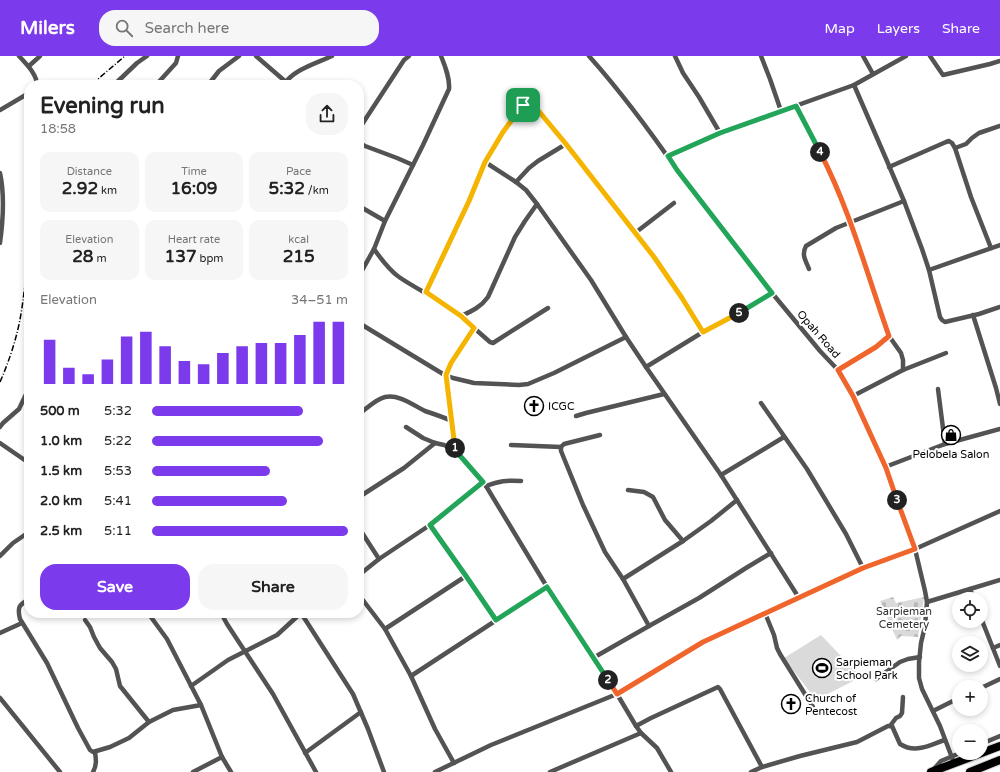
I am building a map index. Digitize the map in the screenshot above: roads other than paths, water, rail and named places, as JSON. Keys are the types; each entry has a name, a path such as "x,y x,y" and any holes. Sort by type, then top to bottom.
{"highway":[{"path":"988,750 1000,746"},
{"path":"931,772 952,760"},
{"path":"970,772 1000,760"}],"street":[{"path":"19,56 29,66 36,80"},
{"path":"29,66 40,56"},
{"path":"119,80 137,63 147,56"},
{"path":"161,80 176,63 178,56"},
{"path":"212,80 219,71 239,56"},
{"path":"256,56 282,80"},
{"path":"288,80 302,69 332,56"},
{"path":"364,121 408,56"},
{"path":"364,267 374,249 385,221 449,89 450,83 441,56"},
{"name":"Opah Road","path":"589,56 606,75 772,293 820,351 838,370 853,396 886,468 915,549 927,602 925,626 921,643 919,678 952,760"},
{"path":"674,56 720,133"},
{"path":"761,56 781,111"},
{"path":"864,56 872,74"},
{"path":"668,156 720,133 854,85 906,56"},
{"path":"930,56 943,75 1000,61"},
{"path":"854,85 904,201 922,249 929,270 940,317 946,322 1000,307"},
{"path":"0,110 24,96"},
{"path":"426,292 466,208 485,162 507,126 527,102 532,103 635,232 682,298 703,332"},
{"path":"796,106 829,170 850,222 889,336 901,353 904,370"},
{"path":"955,148 966,144 979,133 1000,126"},
{"path":"889,167 946,142 949,141 952,143 971,197 992,248"},
{"path":"516,182 538,161 566,144"},
{"path":"364,145 413,165"},
{"path":"485,162 516,182 526,190 538,204 590,280 646,368 721,475 799,598"},
{"path":"0,173 3,205 0,243"},
{"path":"809,269 804,256 806,246 836,228 904,201"},
{"path":"635,232 674,203"},
{"path":"461,316 479,306 488,297 515,237 538,204"},
{"path":"364,209 385,221"},
{"path":"929,270 1000,246"},
{"path":"374,249 384,263 398,276 426,292 461,316 490,342 496,342 548,308"},
{"path":"646,368 703,332 772,293"},
{"path":"973,315 1000,404"},
{"path":"364,326 453,378 474,383 519,385 528,384 554,373 626,337"},
{"path":"455,450 446,375 451,363 474,328"},
{"path":"838,370 876,347 889,336"},
{"path":"853,396 904,370 946,352"},
{"path":"938,389 945,444"},
{"path":"576,416 664,394"},
{"path":"364,410 376,400 390,396 452,420"},
{"path":"0,427 19,409 24,398"},
{"path":"761,403 807,469 846,534 863,568"},
{"path":"406,427 423,438 455,450 483,482 547,587 617,694 636,726 641,733 658,748 672,772"},
{"path":"886,468 945,444 1000,429"},
{"path":"510,445 561,447 564,444 600,435"},
{"path":"721,475 784,437"},
{"path":"0,443 24,460"},
{"path":"364,494 404,468 435,443"},
{"path":"561,447 561,451 589,518 605,552 623,579 649,626"},
{"path":"486,486 506,480 521,481"},
{"path":"364,571 379,559 430,525 483,482"},
{"path":"628,490 644,492 654,497 665,520 683,541"},
{"path":"623,579 683,541 737,500"},
{"path":"435,772 491,745 617,694 703,642 765,613 863,568 915,549 1000,511"},
{"path":"430,525 496,620"},
{"path":"0,556 13,543 24,535"},
{"path":"364,536 379,559"},
{"path":"593,658 700,598 771,553"},
{"path":"385,629 466,576"},
{"path":"927,602 1000,580"},
{"path":"411,676 547,587"},
{"path":"24,602 18,607 20,619 47,663 90,750 94,752 96,764 93,772"},
{"path":"364,602 385,629 411,676 435,729 454,763"},
{"path":"765,613 774,634 780,654 813,707"},
{"path":"152,618 167,639 201,705 222,757 231,772"},
{"path":"224,618 272,694 316,772"},
{"path":"191,686 228,660 277,634 295,618"},
{"path":"304,618 350,689 361,712 384,772"},
{"path":"85,620 100,648 116,668 120,686 148,722"},
{"path":"0,633 22,623"},
{"path":"985,628 1000,666"},
{"path":"993,648 1000,645"},
{"path":"876,679 900,662 920,656"},
{"path":"988,685 1000,679"},
{"path":"636,726 718,687 762,767"},
{"path":"0,698 60,772"},
{"path":"751,772 762,767 800,756 857,742 890,726 902,712 903,698"},
{"path":"933,710 952,701"},
{"path":"94,752 110,747 129,738 148,722 173,710 201,705"},
{"path":"305,753 361,712"},
{"path":"890,726 894,729 900,744 909,749 917,749 945,740"},
{"path":"550,772 641,733"},
{"path":"988,741 1000,736"},
{"path":"193,772 222,757"}],"railway":[{"path":"97,80 125,56"},
{"path":"0,382 17,333 24,292"}],"place":[{"name":"ICGC","path":"534,406"},
{"name":"Pelobela Salon","path":"951,435"},
{"name":"Sarpieman School Park","path":"822,668"},
{"name":"Church of Pentecost","path":"791,704"}],"park label":[{"name":"Sarpieman Cemetery","path":"904,617"}]}
